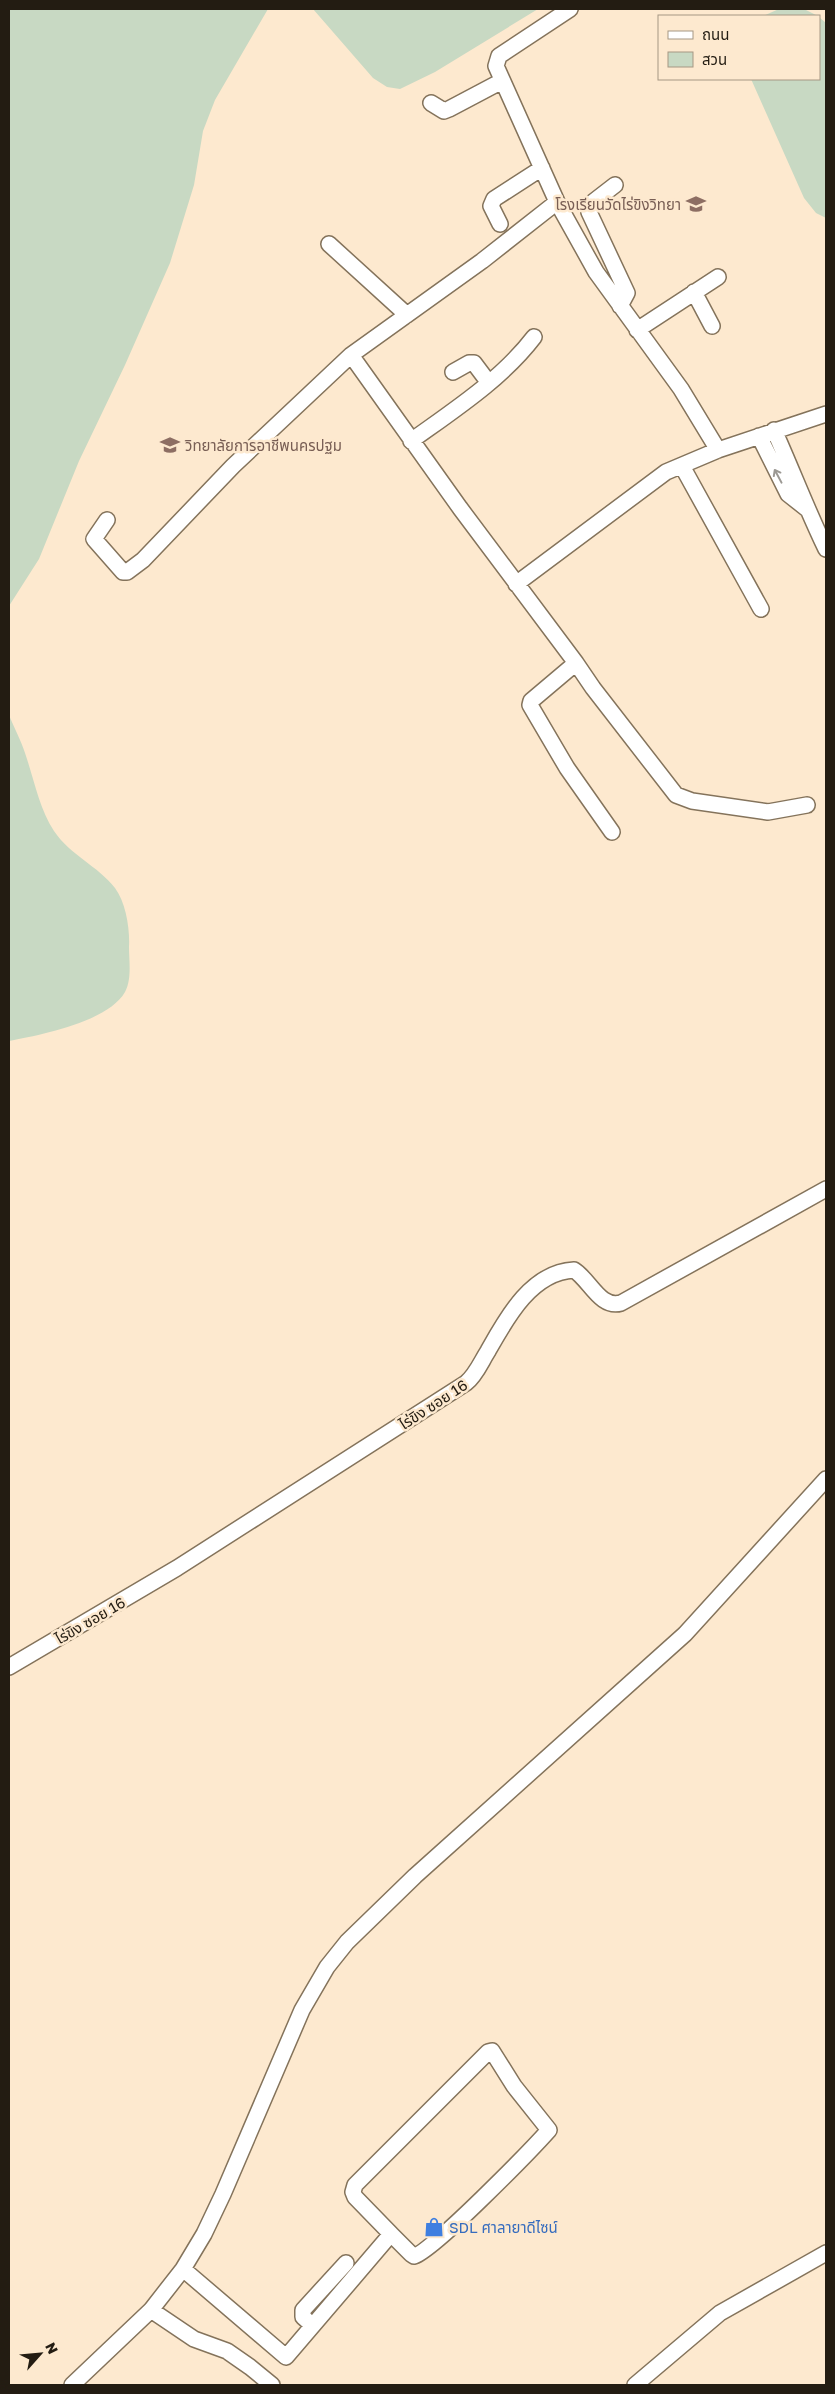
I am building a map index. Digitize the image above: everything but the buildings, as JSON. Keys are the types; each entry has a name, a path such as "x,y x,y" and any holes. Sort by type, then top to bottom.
{"street":[{"path":"570,9 499,56 496,66 557,202 596,272 636,330 681,389 718,450"},
{"path":"431,102 444,111 502,81"},
{"path":"500,224 491,206 494,199 542,168"},
{"path":"615,185 593,202 589,212 627,293 620,306"},
{"path":"108,520 94,539 123,572 127,572 142,560 233,466 351,355 482,261 557,202"},
{"path":"330,244 407,315"},
{"path":"636,330 718,277"},
{"path":"694,292 712,326"},
{"path":"411,441 489,383 520,355 534,337"},
{"path":"351,355 411,441 516,584 676,794 692,801 768,812 807,805"},
{"path":"454,372 469,363 474,363 489,383"},
{"path":"516,584 666,472 718,450 826,414"},
{"path":"774,430 826,549"},
{"path":"759,436 788,494 807,509"},
{"path":"682,466 760,609"},
{"path":"576,663 531,701 530,705 567,768 612,832"},
{"name":"ไร่ขิง ซอย 16","path":"9,1667 177,1568 466,1383 475,1374 503,1324 519,1302 530,1290 547,1279 568,1270 574,1270 583,1276 604,1302 615,1305 625,1302 826,1189"},
{"path":"72,2385 151,2310 183,2269 220,2202 302,2010 327,1967 361,1928 415,1876 638,1678 684,1634 826,1479"},
{"path":"492,2051 514,2086 548,2130 440,2238 420,2255 414,2256 411,2254 391,2234 355,2197 353,2192 355,2186 488,2052 492,2051"},
{"path":"183,2269 286,2357 391,2234"},
{"path":"635,2385 720,2313 826,2253"},
{"path":"312,2325 302,2316 302,2313 346,2263"},
{"path":"325,2286 338,2297"},
{"path":"151,2310 194,2339 227,2351 272,2385"}],"green space":[{"path":"9,9 268,9 215,100 203,131 194,185 170,263 125,365 79,461 39,559 9,606"},
{"path":"313,9 538,9 435,72 400,89 387,87 373,78"},
{"path":"779,9 804,9 816,15 765,15"},
{"path":"820,18 826,23 826,218 816,213 804,198 751,80 820,80"},
{"path":"9,715 23,748 41,803 54,831 68,847 101,873 119,894 128,924 130,970 125,992 104,1011 72,1026 9,1041"}],"place":[{"name":"โรงเรียนวัดไร่ขิงวิทยา","path":"696,204"},
{"name":"วิทยาลัยการอาชีพนครปฐม","path":"170,445"},
{"name":"SDL ศาลายาดีไซน์","path":"434,2227"}]}
